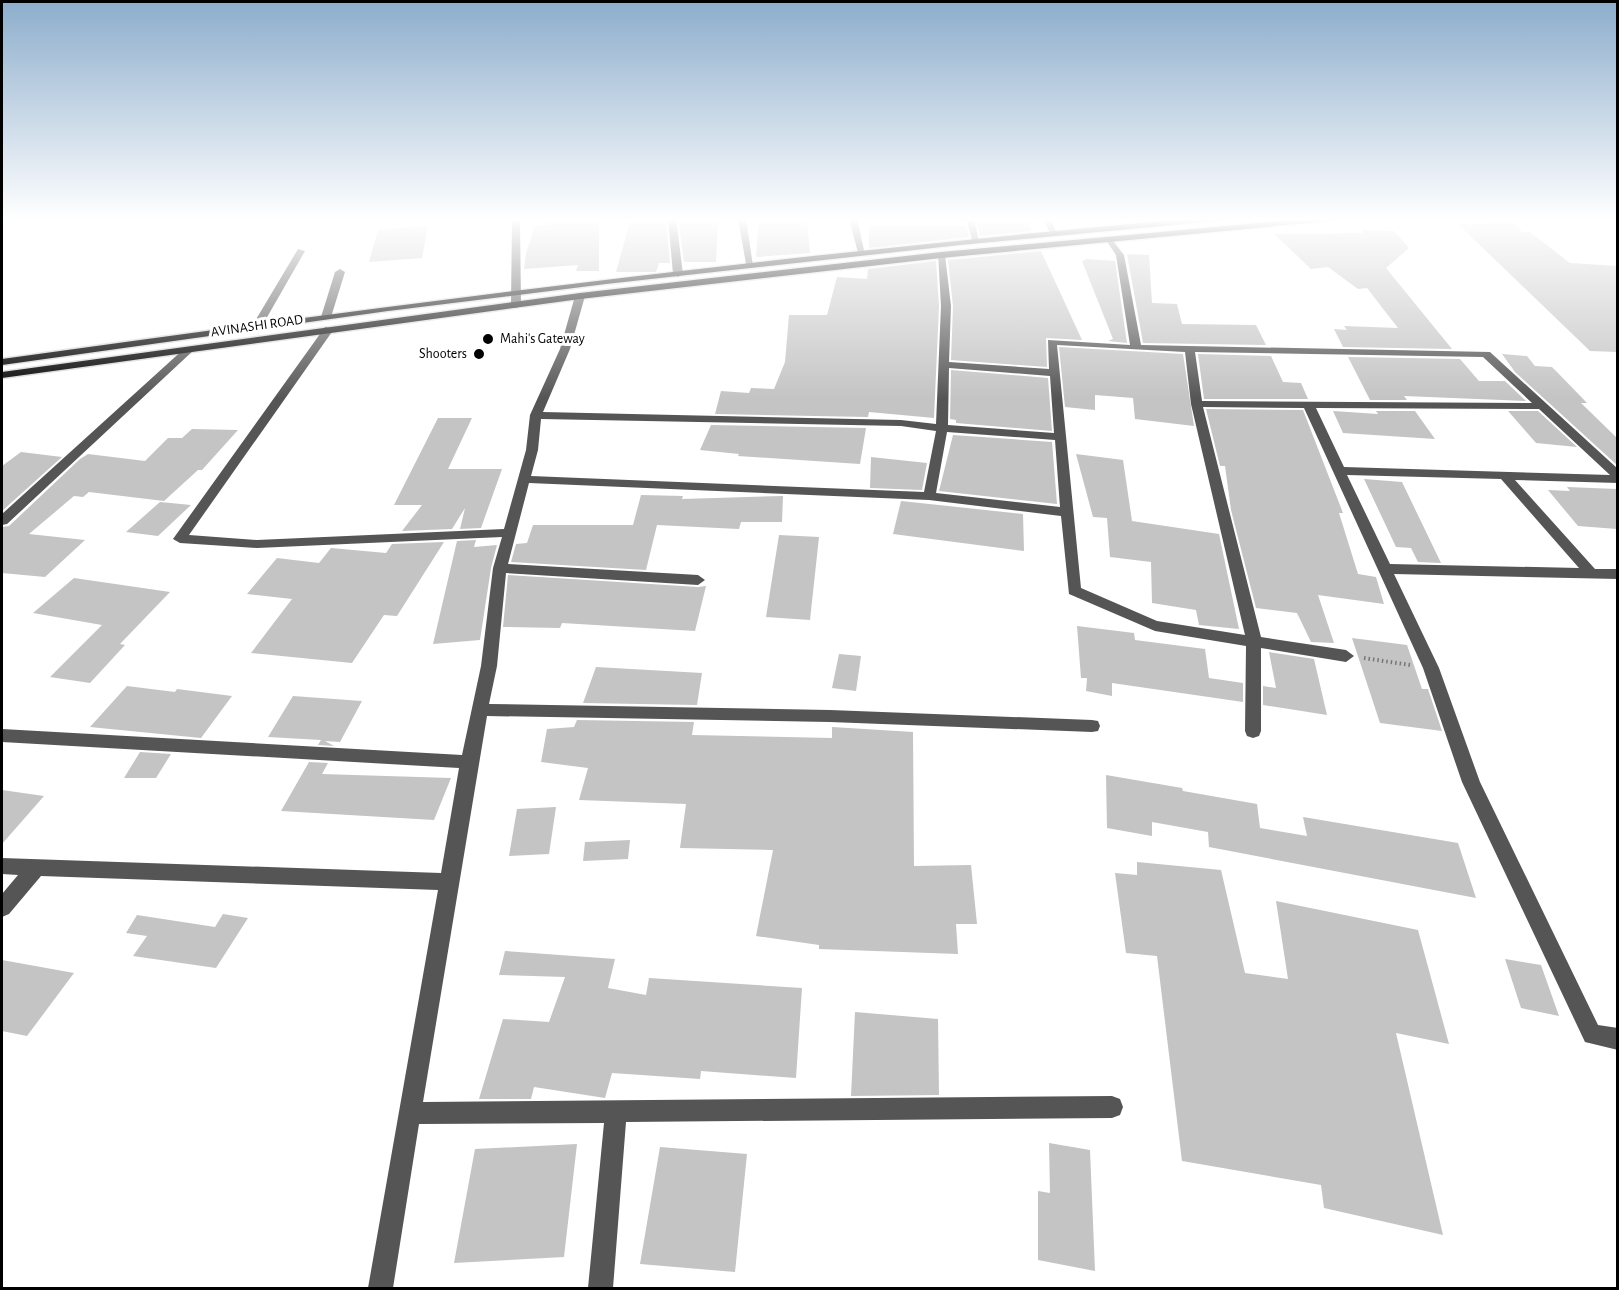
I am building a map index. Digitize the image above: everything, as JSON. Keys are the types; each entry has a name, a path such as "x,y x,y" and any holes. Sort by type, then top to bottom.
{"main road":[{"name":"AVINASHI ROAD","path":"2,375 190,349 328,323 516,292 640,278"},
{"name":"AVINASHI ROAD","path":"2,362 257,326 328,323 516,305 737,278"}],"street":[{"path":"257,326 285,278"},
{"path":"339,278 328,323 180,539 257,544 493,532 508,534"},
{"path":"516,278 516,305"},
{"path":"929,496 942,428 946,365 944,278"},
{"path":"1124,278 1136,348"},
{"path":"380,1288 470,762 481,710 500,568 532,450 536,415 565,349 580,296"},
{"path":"1346,656 1155,626 1074,591 1065,512 1052,342 1190,350 1474,351 1486,354 1617,478"},
{"path":"2,521 190,349"},
{"path":"1190,350 1197,404 1254,640 1253,731"},
{"path":"946,365 1055,373"},
{"path":"1197,404 1542,406"},
{"path":"1309,406 1431,668 1471,782 1592,1035 1617,1039"},
{"path":"536,415 902,423 1060,437"},
{"path":"1338,471 1617,478"},
{"path":"1505,476 1591,573"},
{"path":"524,479 929,496 1065,512"},
{"path":"500,568 698,580"},
{"path":"1385,569 1617,574"},
{"path":"481,710 830,716 1092,726"},
{"path":"2,736 470,762"},
{"path":"2,866 451,882"},
{"path":"2,908 36,868"},
{"path":"410,1113 1112,1107"},
{"path":"601,1288 616,1112"}],"path":[{"path":"1346,656 1431,668"}],"building":[{"path":"837,278 937,278 939,306 934,418 869,412 868,417 715,414 721,391 749,393 751,388 774,389 785,362 789,315 827,315"},
{"path":"950,278 1054,278 1082,340 1046,338 1047,367 951,360 953,306"},
{"path":"1089,278 1118,278 1127,343 1108,341 1113,339"},
{"path":"1131,278 1150,278 1152,303 1177,304 1182,324 1256,325 1266,345 1143,343"},
{"path":"1343,278 1394,278 1452,349 1343,347 1334,329 1347,330 1344,326 1398,328 1367,288 1358,289"},
{"path":"1514,278 1617,278 1617,352 1590,351"},
{"path":"1059,347 1183,354 1194,426 1135,419 1133,398 1095,395 1095,410 1065,407"},
{"path":"1198,354 1271,356 1283,382 1301,383 1308,399 1204,399"},
{"path":"1502,354 1527,356 1535,366 1552,367 1587,403 1581,403 1617,438 1617,465 1515,372"},
{"path":"1348,357 1460,359 1479,381 1505,381 1526,401 1404,396 1407,400 1370,400"},
{"path":"951,370 1048,378 1052,431 956,423 956,420 950,419"},
{"path":"1206,409 1303,410 1343,513 1339,513 1358,574 1376,577 1384,604 1318,595 1334,643 1311,642 1297,613 1256,608 1231,510 1225,466 1220,466"},
{"path":"1333,411 1378,414 1376,411 1415,411 1435,439 1343,433"},
{"path":"1508,411 1538,411 1577,447 1536,443"},
{"path":"438,418 472,418 448,469 502,469 481,528 460,529 465,508 452,529 402,531 422,505 394,505"},
{"path":"711,425 866,428 860,464 738,456 739,454 700,450"},
{"path":"192,429 238,430 202,470 198,470 164,501 89,492 83,497 74,496 29,534 85,540 45,577 2,573 2,527 9,526 80,459 88,454 145,461 168,438 182,438"},
{"path":"953,435 1052,442 1057,504 939,491"},
{"path":"21,452 62,457 2,511 2,466"},
{"path":"1076,454 1123,460 1132,521 1219,534 1239,629 1199,625 1196,610 1152,603 1151,562 1110,557 1107,518 1093,517"},
{"path":"871,457 927,463 922,490 870,488"},
{"path":"1364,479 1402,482 1441,563 1418,562 1411,548 1396,547"},
{"path":"1567,487 1617,489 1617,529 1578,526 1548,490 1570,491"},
{"path":"641,495 683,496 682,499 783,496 782,522 741,522 739,529 657,525 646,570 511,562 516,544 527,543 533,525 633,525"},
{"path":"901,501 1023,514 1024,551 893,534"},
{"path":"160,502 191,505 158,536 126,532"},
{"path":"779,535 819,537 810,620 766,617"},
{"path":"476,540 474,547 497,545 491,568 480,640 433,644 457,541"},
{"path":"444,542 397,616 384,615 352,663 251,653 292,599 247,594 277,558 319,563 331,548 386,553 392,544"},
{"path":"508,575 706,586 695,631 562,623 560,628 503,627"},
{"path":"74,578 170,592 120,644 125,645 90,683 50,677 102,625 33,613"},
{"path":"1077,626 1134,633 1135,640 1205,649 1209,678 1243,683 1243,702 1112,683 1112,696 1086,691 1087,678 1081,678"},
{"path":"1352,638 1407,645 1422,689 1428,689 1442,731 1380,723"},
{"path":"1269,652 1314,659 1327,715 1263,705 1263,686 1276,688"},
{"path":"839,654 861,656 856,691 832,688"},
{"path":"596,667 702,673 697,705 583,703"},
{"path":"127,686 232,696 201,738 90,727"},
{"path":"293,696 362,701 340,742 325,741 334,746 318,745 321,740 268,737"},
{"path":"577,720 694,722 692,735 832,738 832,727 913,732 914,866 971,865 977,924 956,924 958,954 819,949 819,945 756,936 773,850 680,848 686,804 579,800 588,768 541,762 547,729 574,727"},
{"path":"140,752 171,754 156,778 124,778"},
{"path":"309,762 328,763 322,774 451,778 434,820 281,811"},
{"path":"1106,775 1257,804 1260,828 1307,836 1303,817 1458,843 1476,898 1209,847 1208,832 1152,822 1152,836 1107,828"},
{"path":"2,790 44,796 2,844"},
{"path":"556,807 549,854 509,856 517,809"},
{"path":"630,840 628,859 583,861 585,842"},
{"path":"1137,862 1221,870 1245,973 1288,979 1276,901 1418,930 1449,1044 1396,1033 1443,1235 1324,1208 1321,1185 1182,1161 1157,956 1126,953 1115,873 1137,875"},
{"path":"223,914 248,918 216,968 133,956 147,936 126,933 137,915 215,927"},
{"path":"505,951 615,959 608,988 646,995 649,978 802,988 796,1078 701,1071 700,1079 612,1073 605,1098 534,1087 531,1099 479,1099 503,1019 549,1022 565,977 499,975"},
{"path":"1505,959 1541,965 1559,1016 1521,1008"},
{"path":"2,960 74,973 27,1036 2,1031"},
{"path":"855,1012 938,1019 939,1095 851,1096"},
{"path":"1049,1143 1090,1150 1095,1271 1038,1260 1038,1191 1050,1193"},
{"path":"577,1144 564,1257 454,1263 475,1149"},
{"path":"660,1147 747,1154 735,1272 640,1264"}],"place":[{"name":"Mahi's Gateway","path":"488,339"},
{"name":"Shooters","path":"479,354"}]}
